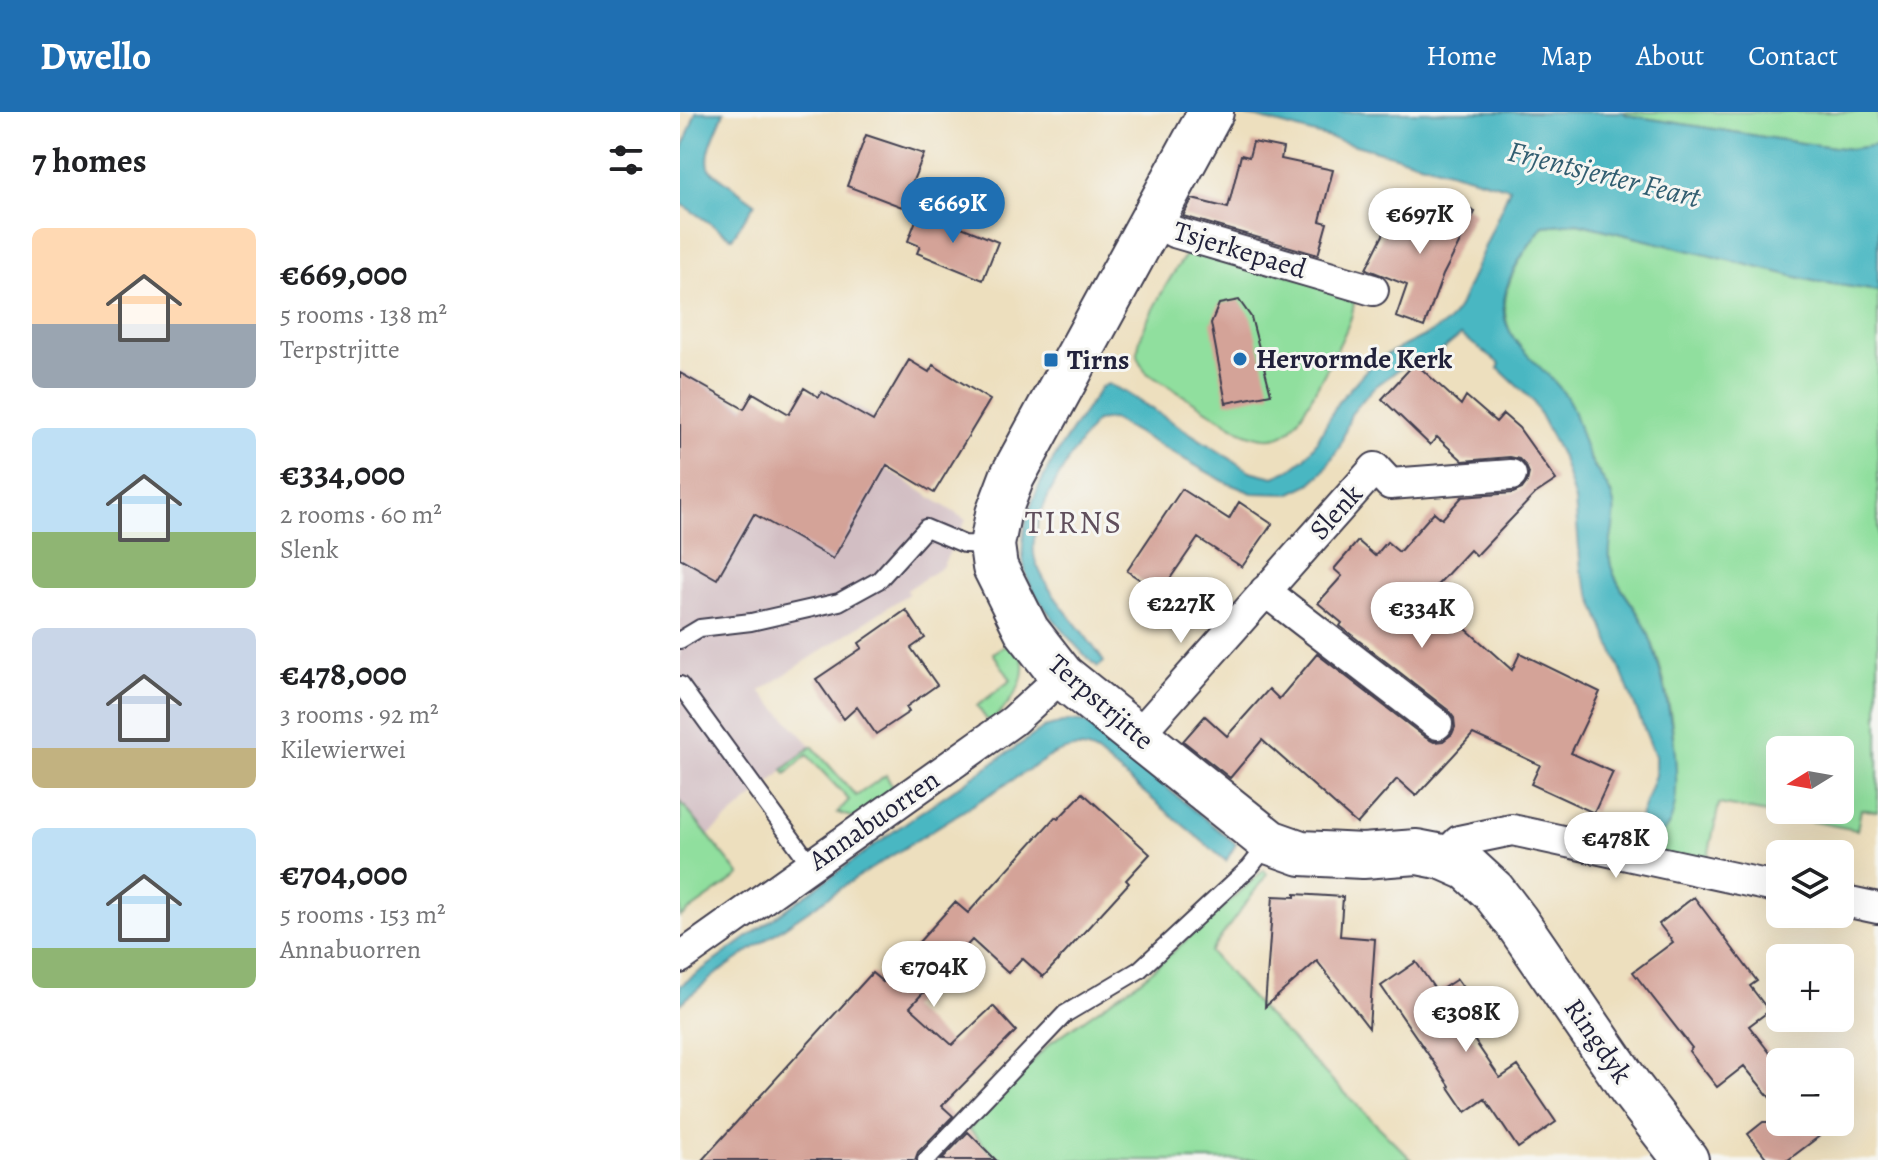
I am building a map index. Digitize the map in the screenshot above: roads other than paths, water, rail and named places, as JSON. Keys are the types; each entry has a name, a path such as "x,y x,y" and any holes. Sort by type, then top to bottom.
{"street":[{"name":"Terpstrjitte","path":"1211,112 1012,477 998,514 992,545 995,567 1027,631 1062,676 1270,842 1301,853 1363,856 1417,852 1443,857"},
{"name":"Tsjerkepaed","path":"1154,221 1174,232 1373,290"},
{"name":"Slenk","path":"1138,735 1375,468 1390,484 1511,475"},
{"path":"1265,591 1437,724"},
{"name":"Annabuorren","path":"680,958 1013,721 1062,676"},
{"path":"1443,857 1459,841 1512,830 1766,885"},
{"name":"Ringdyk","path":"1443,857 1468,868 1493,891 1632,1090 1686,1160"},
{"path":"1854,903 1878,908"}],"lane":[{"path":"680,640 700,628 751,622 839,602 879,580 926,528 964,544 992,545"},
{"path":"680,685 811,865"},
{"path":"926,1160 1065,1014 1139,970 1250,867 1270,842"}],"water":[{"path":"696,112 724,112 708,156 710,170 755,203 732,238 680,203 680,156"},
{"name":"Frjentsjerter Feart","path":"1221,112 1623,112 1802,143 1851,149 1878,145 1878,291 1813,281 1577,223 1543,226 1516,266 1506,289 1504,313 1514,339 1564,393 1589,457 1610,492 1615,513 1611,566 1617,582 1644,624 1659,666 1671,725 1676,784 1674,808 1668,826 1654,839 1644,844 1632,839 1655,775 1655,756 1581,571 1575,501 1561,455 1533,401 1498,368 1500,364 1461,335 1439,353 1398,370 1372,389 1351,414 1340,446 1323,472 1310,484 1289,494 1252,493 1227,483 1112,419 1096,421 1051,490 1036,531 1034,549 1037,565 1051,591 1104,662 1098,667 1087,657 1033,591 1025,570 1023,546 1026,522 1034,498 1059,450 1101,387 1108,384 1123,391 1250,471 1274,477 1288,471 1305,458 1338,402 1375,360 1448,322 1458,309 1510,188 1258,118"},
{"path":"1070,721 1084,722 1093,728 1236,844 1226,861 1097,753 1081,748 1066,750 1054,754 850,882 716,974 680,1004 680,986 915,816 1044,728"}],"place":[{"name":"Hervormde Kerk","path":"1240,359"},
{"name":"Tirns","path":"1051,360"}],"district":[{"name":"TIRNS","path":"1074,522"}]}
